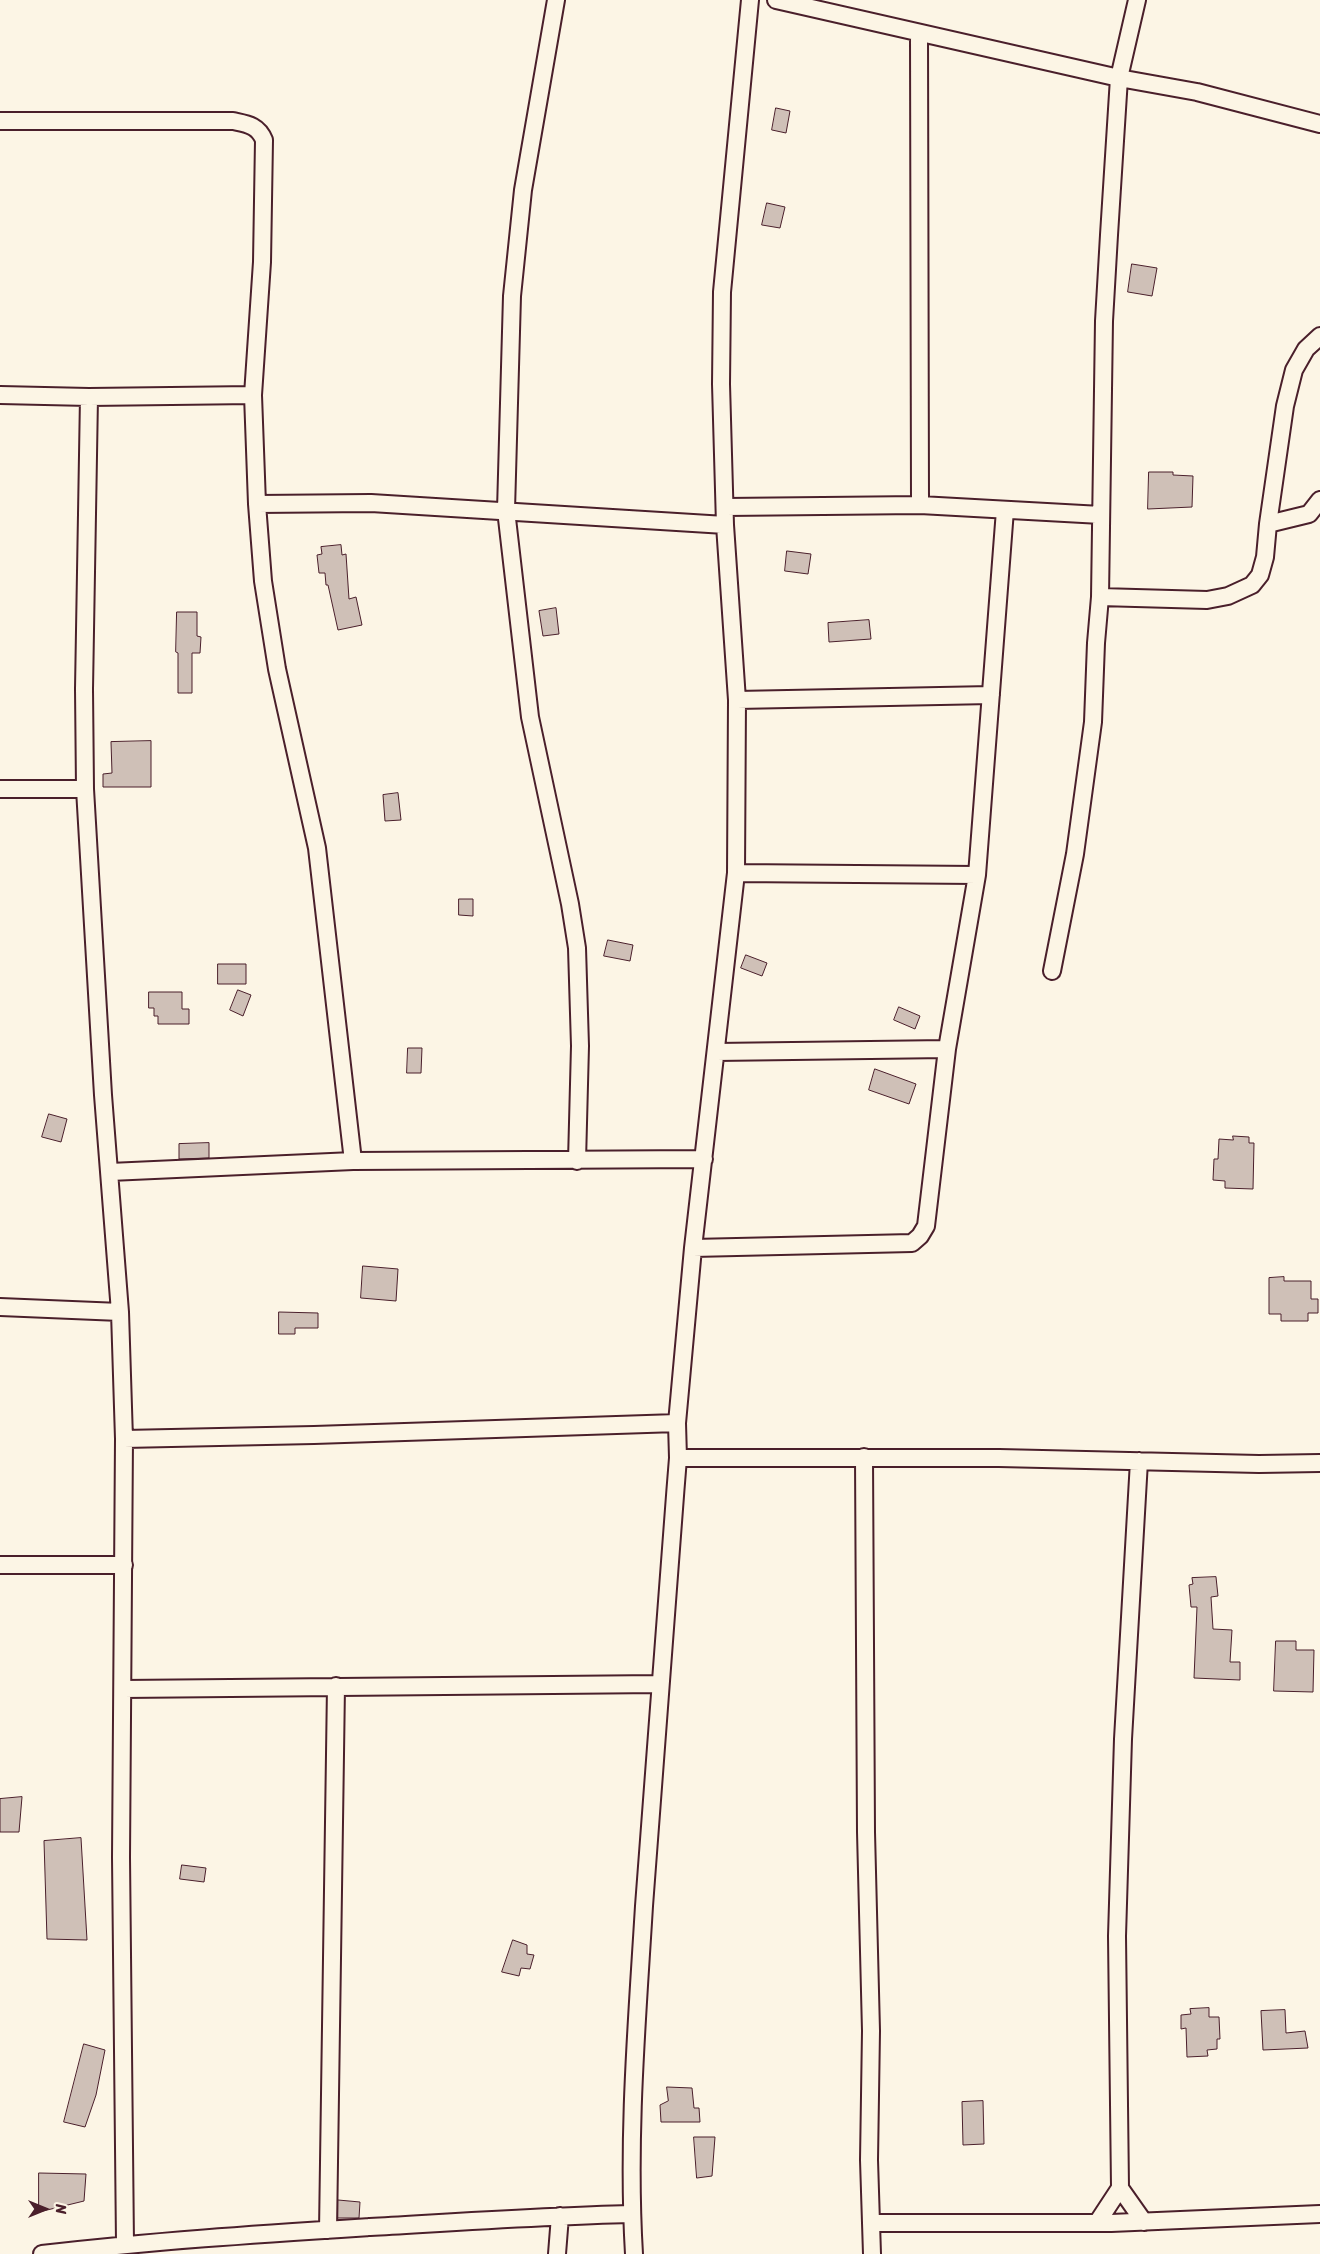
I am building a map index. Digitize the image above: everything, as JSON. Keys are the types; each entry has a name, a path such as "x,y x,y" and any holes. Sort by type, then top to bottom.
{"street":[{"path":"556,0 523,190 512,296 506,510 530,717 563,870 577,948 580,1046 577,1161"},
{"path":"634,2254 631,2214 634,2059 678,1458 677,1423 693,1248 736,873 737,700 725,525 722,292 750,0"},
{"path":"776,0 794,2 919,34 1119,78 1197,92 1320,124"},
{"path":"1052,971 1085,793 1093,722 1100,596 1104,321 1119,78 1137,0"},
{"path":"919,34 920,505"},
{"path":"0,120 199,119 232,121 255,126 259,129 264,140 262,262 252,394 263,581 277,669 317,848 353,1161"},
{"path":"1100,596 1207,600 1228,596 1252,585 1260,575 1265,557 1285,406 1294,370 1306,349 1320,336"},
{"path":"0,395 89,397 252,394"},
{"path":"89,397 84,789 120,1312 124,1439 124,1689 121,1857 125,2244"},
{"path":"1268,524 1309,514 1320,500"},
{"path":"257,504 371,503 725,525"},
{"path":"726,507 920,505 1101,515"},
{"path":"693,1248 912,1243 920,1236 926,1226 947,1049 977,874 1005,510"},
{"path":"737,700 991,695"},
{"path":"0,789 84,789"},
{"path":"736,873 977,874"},
{"path":"716,1052 947,1049"},
{"path":"110,1172 353,1161 577,1161 704,1158"},
{"path":"0,1307 120,1312"},
{"path":"124,1439 324,1435 677,1423"},
{"path":"678,1458 864,1457 1259,1464 1320,1463"},
{"path":"864,1457 866,1832 871,2031 869,2160 872,2254"},
{"path":"1097,2223 1120,2188 1117,1936 1123,1739 1139,1461"},
{"path":"0,1565 124,1564"},
{"path":"124,1689 660,1684"},
{"path":"328,2230 336,1686"},
{"path":"1120,2188 1144,2222"},
{"path":"42,2254 125,2244 328,2230 560,2216 631,2214"},
{"path":"872,2223 1097,2223 1320,2214"},
{"path":"557,2254 560,2216"}],"building":[{"path":"776,108 790,111 786,133 772,130"},
{"path":"767,203 785,207 780,228 762,225"},
{"path":"1132,264 1157,268 1152,296 1128,292"},
{"path":"1149,472 1173,472 1173,475 1193,476 1192,507 1148,509"},
{"path":"341,545 342,555 346,554 349,599 356,597 362,625 338,630 328,585 326,585 325,573 319,573 317,555 322,554 321,547"},
{"path":"787,551 811,554 808,574 785,571"},
{"path":"556,608 559,634 543,636 539,611"},
{"path":"177,612 197,612 197,636 201,637 200,653 192,653 192,693 178,693"},
{"path":"869,620 871,639 829,642 828,623"},
{"path":"151,741 151,787 103,787 103,774 112,773 111,742"},
{"path":"398,793 401,820 385,821 383,795"},
{"path":"459,899 473,899 473,916 459,915"},
{"path":"608,940 633,945 630,961 604,956"},
{"path":"746,955 767,963 762,976 741,968"},
{"path":"218,964 246,964 246,984 218,984"},
{"path":"238,990 251,995 243,1016 230,1010"},
{"path":"149,992 182,992 182,1009 189,1009 189,1024 158,1024 158,1016 154,1016 154,1008 149,1008"},
{"path":"899,1007 920,1016 915,1029 894,1020"},
{"path":"408,1048 422,1048 421,1073 407,1073"},
{"path":"875,1069 916,1084 909,1104 869,1090"},
{"path":"49,1114 67,1119 61,1142 42,1137"},
{"path":"1233,1136 1249,1137 1249,1143 1254,1143 1253,1189 1225,1188 1225,1181 1213,1180 1214,1159 1218,1159 1219,1139 1233,1140"},
{"path":"209,1143 209,1158 179,1159 179,1144"},
{"path":"363,1266 398,1269 396,1301 361,1298"},
{"path":"1284,1277 1284,1281 1311,1281 1311,1299 1318,1299 1318,1313 1308,1313 1308,1321 1281,1321 1281,1314 1269,1314 1269,1278"},
{"path":"279,1312 318,1313 318,1328 295,1328 295,1334 279,1334"},
{"path":"1216,1577 1218,1596 1211,1597 1213,1629 1232,1630 1230,1662 1240,1662 1240,1680 1194,1678 1197,1607 1191,1607 1189,1585 1193,1584 1192,1578"},
{"path":"1276,1641 1296,1641 1296,1650 1314,1650 1313,1692 1274,1691"},
{"path":"22,1797 19,1832 0,1832 0,1799"},
{"path":"81,1838 87,1940 47,1939 44,1841"},
{"path":"182,1865 206,1868 204,1882 180,1879"},
{"path":"513,1940 527,1945 527,1954 534,1955 530,1969 521,1968 519,1976 502,1972"},
{"path":"1209,2008 1209,2017 1219,2017 1220,2039 1217,2039 1217,2049 1207,2050 1208,2056 1187,2057 1186,2028 1181,2029 1181,2015 1191,2014 1190,2009"},
{"path":"1285,2010 1286,2033 1305,2031 1308,2048 1263,2050 1261,2011"},
{"path":"84,2044 105,2050 96,2095 85,2127 64,2122"},
{"path":"667,2087 692,2088 694,2108 699,2108 700,2122 661,2122 660,2105 668,2101"},
{"path":"983,2101 984,2144 963,2145 962,2102"},
{"path":"694,2137 715,2137 712,2176 697,2178"},
{"path":"39,2173 86,2174 84,2201 39,2212"},
{"path":"338,2200 360,2202 359,2218 338,2218"}]}
